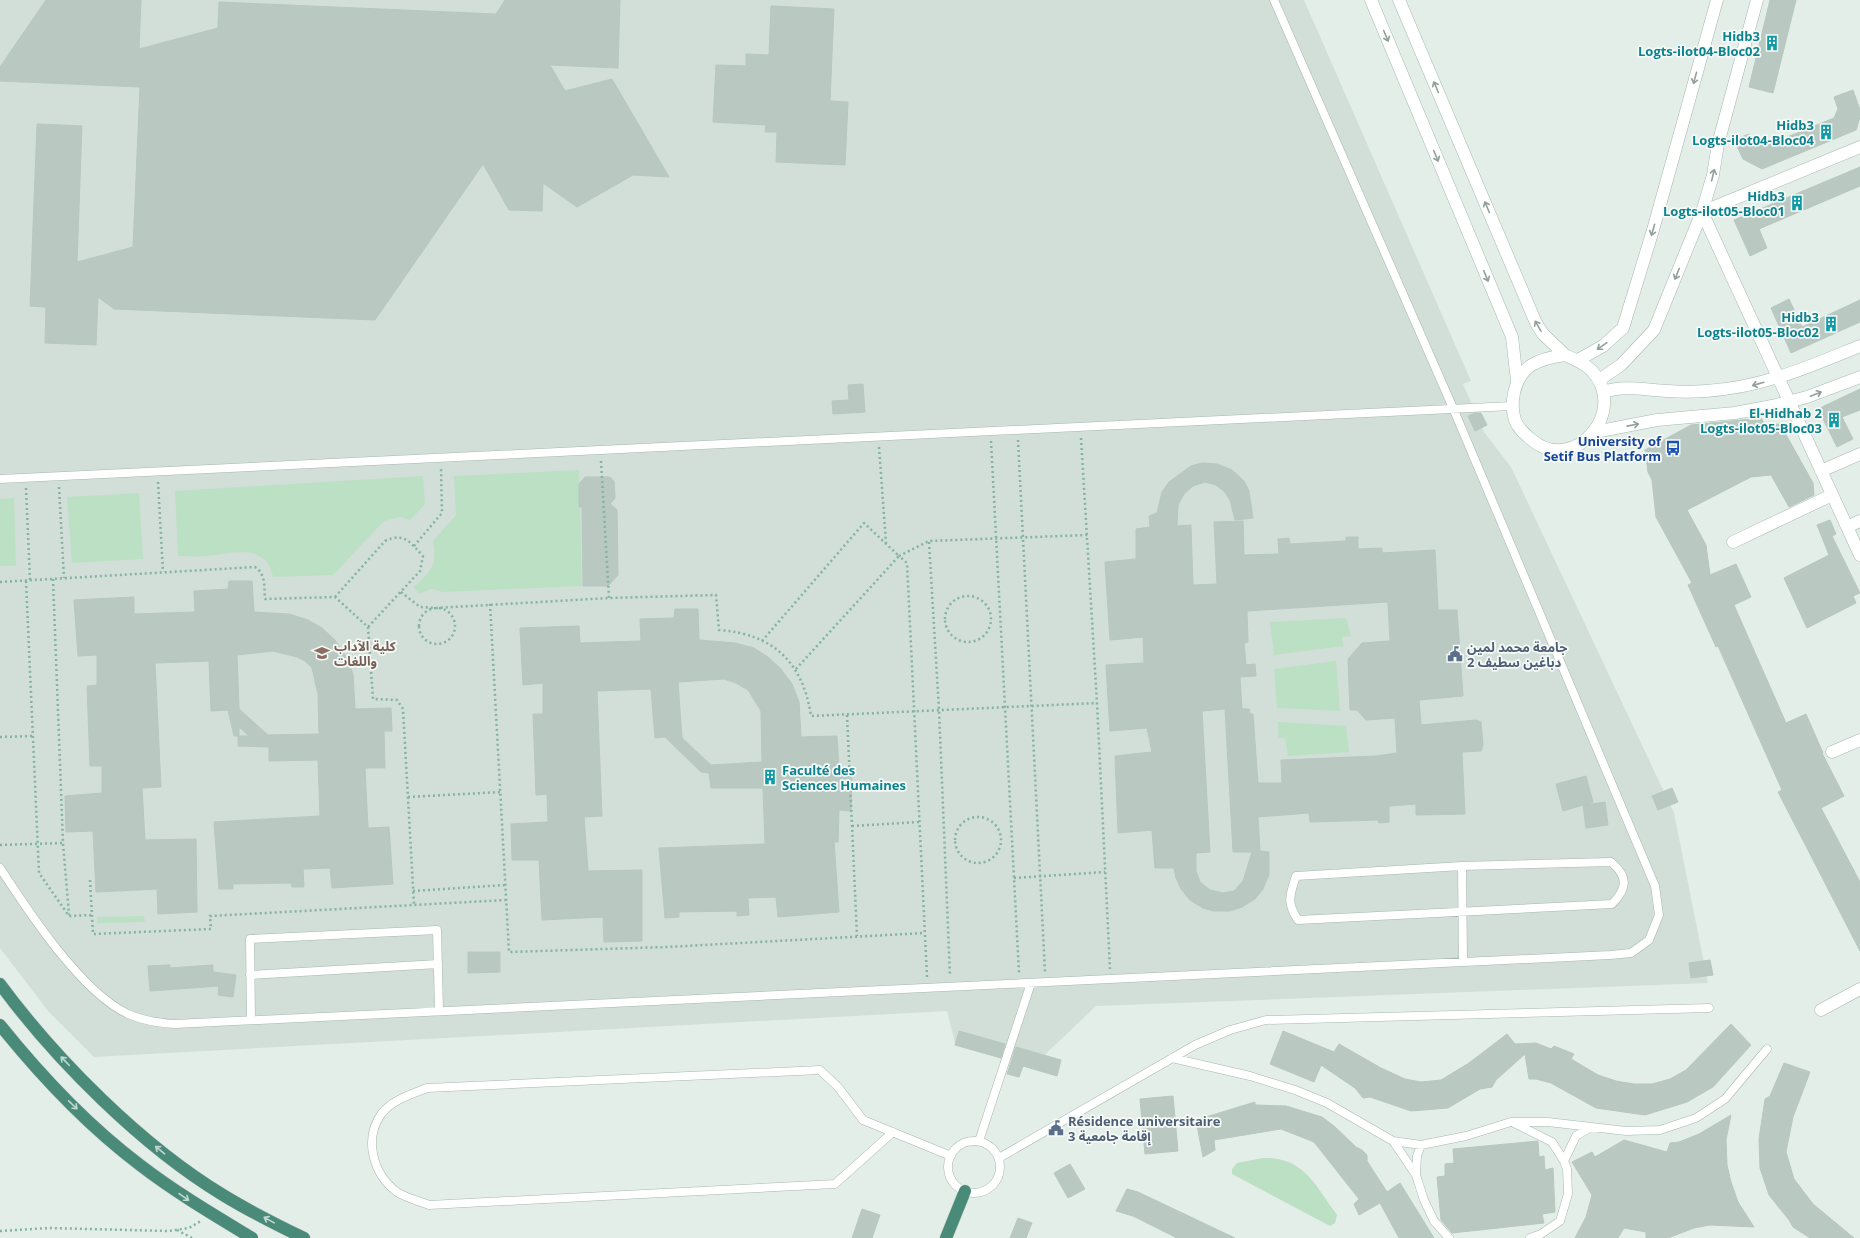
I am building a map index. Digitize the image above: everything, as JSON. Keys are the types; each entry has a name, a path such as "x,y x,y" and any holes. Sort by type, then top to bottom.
{"highway":[{"path":"0,984 56,1052 124,1118 165,1153 223,1195 304,1238"},
{"path":"0,1025 34,1067 92,1124 138,1164 210,1213 252,1238"},
{"path":"946,1238 965,1191"}],"main road":[{"path":"1371,0 1512,337 1517,381 1512,406 1515,421 1524,434 1537,444 1552,449 1568,448 1583,442 1595,432 1602,418 1605,405 1604,392 1599,380 1591,369 1578,360 1565,355 1543,334 1536,322 1399,0"},
{"path":"1578,360 1602,346 1623,328 1653,230 1717,0"},
{"path":"1599,380 1621,365 1654,330 1702,212 1713,175 1718,144 1757,0"},
{"path":"1702,212 1860,147"},
{"path":"1702,212 1860,555"},
{"path":"1604,392 1616,388 1668,392 1706,391 1750,386 1778,378 1860,346"},
{"path":"1517,381 1525,370 1536,362 1549,357 1565,355"},
{"path":"1595,432 1657,420 1735,413 1789,402 1807,397 1860,377"},
{"path":"1821,472 1860,454"},
{"path":"1733,542 1832,495"},
{"path":"1847,526 1860,521"},
{"path":"1832,752 1860,740"},
{"path":"1821,1010 1860,989"}],"lane":[{"path":"0,868 28,911 77,972 105,1000 122,1010 150,1022 175,1024 1631,953 1649,940 1659,915 1655,886 1453,408 1274,0"},
{"path":"0,479 1512,406"},
{"path":"1611,862 1620,870 1624,886 1619,897 1612,904 1298,920 1290,909 1290,894 1296,876 1462,866 1611,862"},
{"path":"1462,866 1463,962"},
{"path":"251,1020 250,939 437,930 439,1011"},
{"path":"250,975 438,964"},
{"path":"979,1141 1031,983"},
{"path":"999,1158 1195,1045 1230,1030 1266,1020 1709,1008"},
{"path":"1172,1058 1250,1076 1295,1090 1327,1103 1393,1141 1421,1145 1466,1136 1511,1122 1548,1122 1626,1131 1660,1130 1696,1118 1724,1099 1767,1049"},
{"path":"893,1132 836,1184 429,1205 398,1193 381,1177 372,1156 373,1131 382,1113 404,1097 427,1088 820,1070 838,1087 863,1120 893,1132 951,1156"},
{"path":"1511,1122 1552,1142 1564,1161 1567,1169 1568,1194 1560,1221 1540,1234 1530,1238"},
{"path":"1564,1161 1576,1136 1591,1127"},
{"path":"979,1141 991,1146 999,1158 1001,1166 996,1182 982,1192 965,1191 952,1180 949,1172 951,1156 955,1148 962,1143 979,1141"},
{"path":"1393,1141 1416,1175 1424,1200 1434,1221 1448,1238"},
{"path":"1416,1175 1417,1156 1421,1145"}],"path":[{"path":"1080,426 1097,703 1111,979"},
{"path":"1017,429 1045,982"},
{"path":"991,430 1019,983"},
{"path":"878,436 886,543"},
{"path":"600,450 609,598"},
{"path":"414,546 442,513 440,458"},
{"path":"158,471 163,572"},
{"path":"59,476 64,578"},
{"path":"25,478 30,580"},
{"path":"762,641 864,523 907,563 927,988"},
{"path":"795,670 899,556 928,542 1087,535"},
{"path":"335,597 385,541 395,536 405,538 414,546 423,556 420,571 368,627"},
{"path":"928,542 939,710 950,987"},
{"path":"0,582 255,567 261,570 264,578 265,599 335,597 368,627 373,699 397,700 403,709 414,905"},
{"path":"53,579 63,843 69,916"},
{"path":"26,581 39,873 69,916"},
{"path":"400,592 420,607 436,608 609,598 716,595 719,630 749,634 774,648 795,670 804,685 811,716 1097,703"},
{"path":"964,595 979,598 990,610 991,618 986,632 980,638 965,642 951,634 946,628 944,620 946,610 950,603 964,595"},
{"path":"490,604 509,952 667,947 924,933"},
{"path":"436,608 449,612 455,623 453,634 449,639 438,644 424,639 419,627 419,621 424,613 436,608"},
{"path":"847,715 857,936"},
{"path":"0,737 33,736"},
{"path":"408,797 501,792"},
{"path":"977,817 984,818 994,825 1000,835 1000,843 993,856 986,861 979,862 964,858 955,844 958,829 962,823 977,817"},
{"path":"852,826 919,822"},
{"path":"0,845 63,843"},
{"path":"1014,878 1105,872"},
{"path":"90,880 93,934 211,929 210,916 506,900"},
{"path":"413,891 506,885"},
{"path":"69,916 93,916"},
{"path":"0,1231 49,1228 176,1230 189,1228 197,1224 210,1213"},
{"path":"176,1230 192,1238"}],"shaded area":[{"path":"0,0 1304,0 1471,381 1463,384 1484,432 1511,467 1674,813 1708,983 1096,1006 1033,1066 955,1043 947,1011 94,1057 48,1011 0,948"}],"green space":[{"path":"579,470 582,586 443,592 431,589 419,594 414,587 432,567 434,557 433,541 456,515 454,476"},
{"path":"423,476 425,504 410,520 400,517 384,521 333,575 273,577 270,567 266,561 252,553 246,552 233,552 204,556 178,556 175,491"},
{"path":"139,493 143,559 72,563 67,497"},
{"path":"14,498 16,566 0,566 0,499"},
{"path":"1346,618 1351,636 1342,637 1343,646 1274,655 1270,622"},
{"path":"1336,661 1340,711 1277,708 1274,669"},
{"path":"1278,722 1346,726 1349,752 1288,756 1285,738 1278,738"},
{"path":"144,916 145,922 97,923 97,917"},
{"path":"1263,1158 1289,1162 1307,1175 1337,1215 1335,1223 1330,1226 1232,1174 1232,1169 1237,1163"}],"building":[{"path":"46,0 141,0 139,49 218,28 219,2 496,14 505,0 620,0 618,68 550,65 565,91 612,79 669,177 633,175 577,207 543,183 542,211 509,210 483,164 375,320 114,309 98,297 96,345 45,343 46,307 30,306 37,124 82,126 77,262 133,247 140,87 0,81 0,67"},
{"name":"Hidb3 Logts-ilot04-Bloc02","path":"1770,0 1796,0 1773,93 1749,87"},
{"path":"771,6 834,9 830,101 848,102 845,165 776,162 777,132 765,132 766,125 713,122 716,65 746,66 746,54 769,55"},
{"name":"Hidb3 Logts-ilot04-Bloc04","path":"1853,90 1860,110 1860,117 1856,130 1762,169 1743,159 1734,140 1749,134 1754,144 1765,146 1834,118 1838,109 1834,97"},
{"name":"Hidb3 Logts-ilot05-Bloc01","path":"1860,167 1860,186 1759,229 1767,248 1750,256 1734,220"},
{"name":"Hidb3 Logts-ilot05-Bloc02","path":"1789,299 1802,327 1860,300 1860,322 1791,353 1771,308"},
{"path":"863,384 865,412 833,414 832,401 849,400 848,385"},
{"name":"El-Hidhab 2 Logts-ilot05-Bloc03","path":"1860,389 1860,410 1842,417 1853,439 1837,447 1820,413 1822,407"},
{"path":"1475,413 1481,413 1487,425 1475,431 1468,416"},
{"path":"1761,418 1765,425 1780,424 1813,483 1814,495 1789,507 1771,475 1751,477 1687,510 1706,545 1710,575 1736,564 1751,597 1734,605 1786,723 1806,714 1822,753 1844,796 1821,808 1860,882 1860,951 1778,792 1782,790 1718,646 1716,647 1688,585 1692,583 1656,517 1652,480 1648,472 1645,450 1691,425"},
{"path":"1202,463 1217,464 1232,470 1244,481 1249,491 1253,518 1235,520 1230,500 1224,491 1216,485 1205,482 1193,486 1184,494 1178,505 1177,526 1191,525 1193,585 1217,584 1214,522 1243,521 1244,555 1279,554 1278,539 1289,538 1290,544 1346,541 1346,537 1358,537 1358,549 1382,548 1382,553 1435,550 1438,610 1457,610 1463,696 1419,700 1421,725 1476,720 1481,722 1483,745 1481,751 1462,752 1465,814 1416,815 1416,804 1389,806 1389,822 1379,823 1378,820 1310,822 1309,813 1258,817 1260,851 1269,852 1269,874 1263,889 1255,899 1242,907 1230,911 1214,911 1203,908 1190,900 1181,889 1176,878 1174,868 1155,868 1152,830 1118,833 1115,756 1152,752 1147,728 1110,731 1106,665 1144,663 1143,637 1110,640 1105,562 1136,559 1136,529 1150,527 1149,516 1157,513 1162,492 1169,482 1191,466","holes":["1388,602 1390,641 1362,643 1348,659 1350,710 1357,710 1366,720 1395,718 1397,753 1377,756 1281,760 1282,783 1258,783 1253,714 1250,714 1249,709 1242,709 1240,677 1256,676 1255,664 1246,665 1244,643 1248,642 1247,611","1225,709 1233,852 1252,852 1243,881 1234,891 1223,893 1210,890 1200,882 1196,871 1196,853 1210,852 1202,711"]},
{"path":"585,477 610,477 614,481 615,498 610,504 617,510 618,575 608,586 583,586 582,507 579,507 579,484"},
{"path":"1830,520 1836,534 1832,536 1860,593 1853,596 1856,603 1807,628 1784,578 1829,555 1817,525"},
{"path":"229,581 252,581 254,612 289,614 308,620 322,628 335,640 346,656 353,674 355,709 391,708 392,731 384,731 385,768 365,768 368,828 389,827 393,884 332,888 330,868 303,869 304,887 292,887 291,883 233,884 233,889 219,889 214,822 320,816 318,760 269,761 269,747 238,746 238,736 234,736 228,710 211,711 209,661 155,663 161,787 142,788 145,840 196,839 197,912 158,914 157,889 96,892 93,831 66,832 65,796 102,793 102,766 90,766 87,686 97,685 97,655 78,656 74,600 134,597 134,614 195,612 194,591 228,589","holes":["273,651 297,657 305,661 312,668 318,694 319,734 268,735 239,709 237,655","239,727 249,736 239,736"]},
{"name":"Faculté des Sciences Humaines","path":"675,609 698,609 699,640 735,643 754,648 768,657 781,669 792,684 799,702 801,737 837,736 839,770 852,774 851,811 839,810 838,842 834,842 839,912 778,917 776,897 748,898 749,915 737,916 737,911 679,912 679,917 665,918 659,848 765,844 763,788 711,788 709,773 701,772 665,737 655,738 651,689 597,691 602,816 584,817 588,871 642,870 642,941 604,942 603,917 542,920 539,860 512,860 511,824 548,822 547,794 536,795 533,714 543,714 543,683 523,685 520,628 579,626 580,643 641,641 640,619 674,618","holes":["724,679 736,683 748,690 761,711 762,762 711,765 682,738 678,682"]},
{"path":"1586,776 1593,802 1585,805 1605,802 1608,825 1586,828 1583,805 1563,811 1556,784"},
{"path":"1672,788 1678,802 1658,810 1652,796"},
{"path":"468,952 500,952 500,972 468,973"},
{"path":"1710,960 1713,975 1691,978 1689,963"},
{"path":"170,965 170,968 213,965 213,972 236,975 233,997 218,995 219,986 150,991 148,966"},
{"path":"1731,1024 1751,1045 1713,1087 1687,1102 1645,1115 1596,1108 1551,1083 1536,1079 1529,1079 1525,1054 1496,1080 1492,1087 1480,1089 1448,1108 1411,1111 1370,1097 1363,1098 1355,1088 1321,1065 1314,1082 1270,1064 1283,1031 1334,1052 1339,1044 1381,1068 1405,1079 1421,1082 1441,1080 1469,1063 1507,1034 1515,1044 1536,1043 1551,1049 1554,1046 1574,1054 1571,1059 1598,1075 1616,1081 1634,1084 1652,1084 1670,1079 1686,1070"},
{"path":"959,1031 1005,1044 1001,1058 955,1045"},
{"path":"1016,1047 1061,1060 1057,1076 1023,1066 1019,1077 1007,1074"},
{"path":"1784,1063 1810,1072 1793,1117 1786,1152 1794,1179 1813,1204 1854,1238 1810,1238 1793,1227 1769,1195 1760,1168 1759,1139 1765,1099 1770,1096"},
{"path":"1173,1096 1178,1151 1145,1154 1140,1099"},
{"path":"1255,1102 1255,1105 1286,1106 1322,1117 1334,1126 1356,1147 1367,1155 1367,1161 1387,1192 1400,1183 1434,1238 1399,1238 1380,1203 1359,1215 1354,1204 1359,1199 1314,1142 1281,1129 1214,1140 1215,1150 1203,1157 1196,1120"},
{"path":"1731,1115 1726,1140 1727,1165 1738,1202 1754,1227 1710,1225 1694,1228 1668,1238 1646,1238 1646,1232 1624,1228 1618,1238 1575,1238 1586,1217 1592,1195 1572,1162 1592,1152 1595,1157 1624,1140 1667,1152 1670,1143 1679,1142 1699,1134"},
{"path":"1538,1141 1539,1157 1544,1156 1545,1170 1553,1168 1555,1212 1542,1214 1544,1223 1452,1233 1441,1220 1437,1177 1445,1176 1445,1164 1454,1163 1453,1149"},
{"path":"1070,1164 1085,1189 1068,1198 1054,1173"},
{"path":"1127,1189 1138,1192 1235,1238 1177,1238 1133,1216 1116,1211"},
{"path":"862,1209 880,1215 872,1238 852,1238"},
{"path":"1018,1218 1032,1223 1026,1238 1010,1238"}],"place":[{"name":"Hidb3 Logts-ilot04-Bloc02","path":"1772,43"},
{"name":"Hidb3 Logts-ilot04-Bloc04","path":"1826,132"},
{"name":"Hidb3 Logts-ilot05-Bloc01","path":"1797,203"},
{"name":"Hidb3 Logts-ilot05-Bloc02","path":"1831,324"},
{"name":"El-Hidhab 2 Logts-ilot05-Bloc03","path":"1834,420"},
{"name":"University of Setif Bus Platform","path":"1673,448"},
{"name":"كلية الآداب واللغات","path":"322,653"},
{"name":"جامعة محمد لمين دباغين سطيف 2","path":"1455,654"},
{"name":"Faculté des Sciences Humaines","path":"770,777"},
{"name":"Résidence universitaire إقامة جامعية 3","path":"1056,1128"}]}
